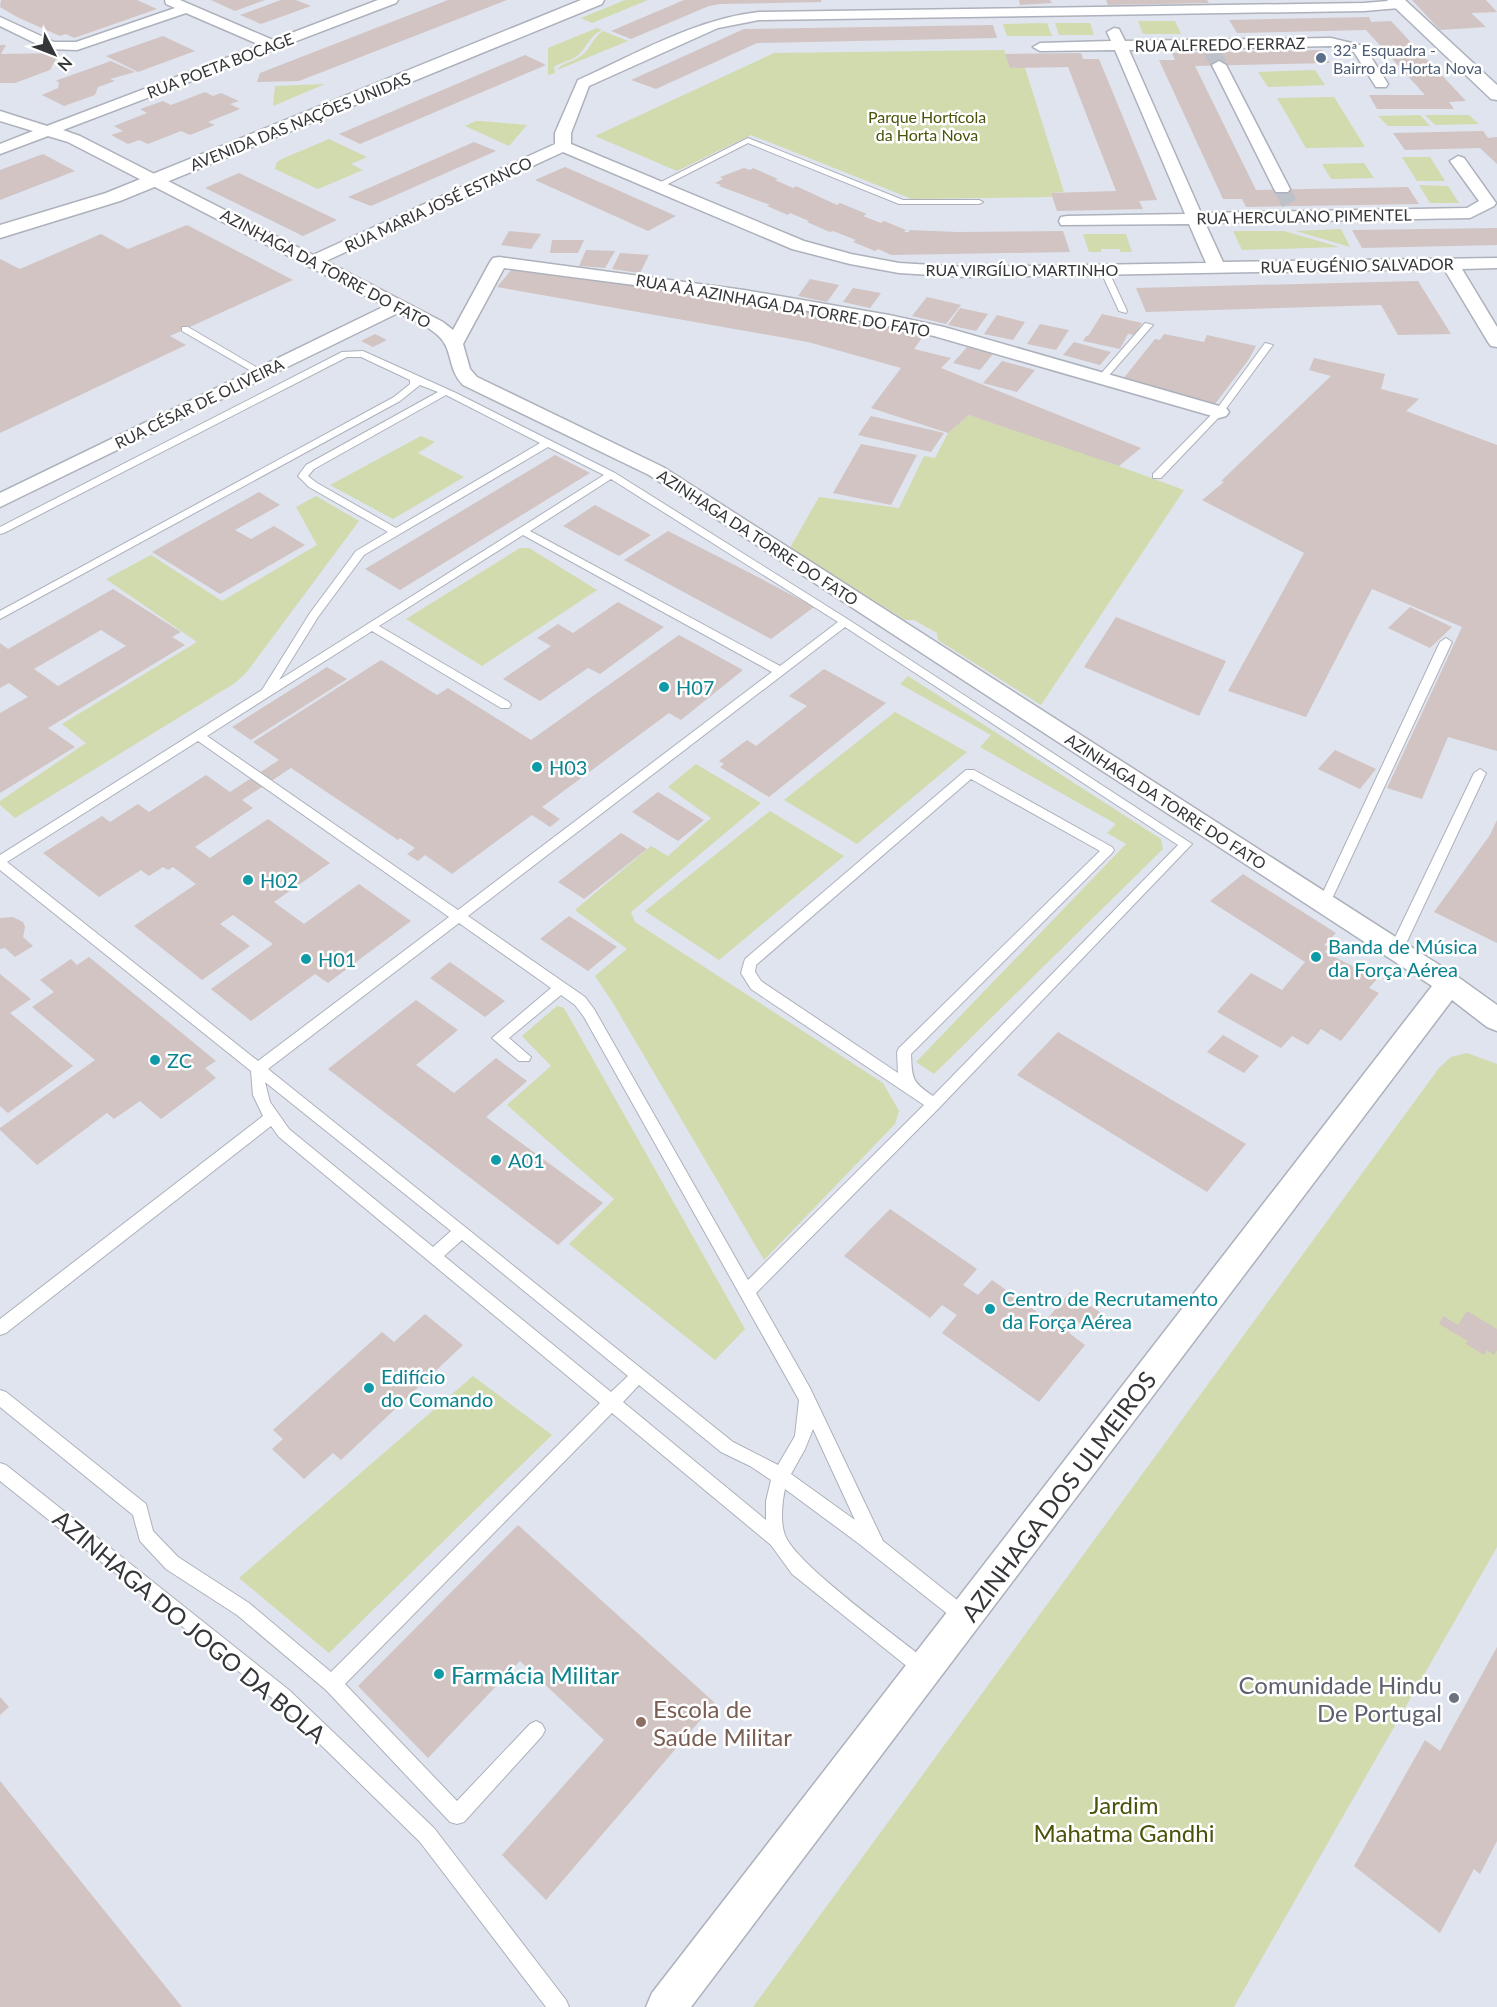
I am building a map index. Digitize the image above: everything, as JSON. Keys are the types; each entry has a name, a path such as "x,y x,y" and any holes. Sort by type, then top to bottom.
{"main road":[{"name":"AVENIDA DAS NAÇÕES UNIDAS","path":"0,232 113,197 148,176 568,0"},
{"name":"AVENIDA DAS NAÇÕES UNIDAS","path":"0,218 94,189 148,176 596,0"},
{"path":"1397,2 1497,95"}],"street":[{"path":"169,0 272,45"},
{"name":"RUA POETA BOCAGE","path":"0,148 391,0"},
{"path":"563,146 563,133 583,82 720,22 759,16 996,6 1104,11 1219,5 1364,7 1397,2"},
{"path":"0,21 52,46 77,46 187,8"},
{"path":"1104,11 1216,267"},
{"path":"0,31 19,30"},
{"name":"RUA ALFREDO FERRAZ","path":"1040,47 1120,46 1213,54 1331,42 1359,49 1381,84"},
{"path":"1213,54 1282,189"},
{"name":"AZINHAGA DA TORRE DO FATO","path":"0,116 74,140 437,326 448,333 455,342 460,372 470,381 656,471 1449,984 1497,1020"},
{"name":"RUA VIRGÍLIO MARTINHO","path":"563,146 798,245 850,260 899,268 943,271 1216,267"},
{"name":"RUA MARIA JOSÉ ESTANCO","path":"313,261 563,146"},
{"name":"RUA HERCULANO PIMENTEL","path":"1067,221 1195,218 1293,211 1470,213 1488,203 1458,161"},
{"name":"RUA A À AZINHAGA DA TORRE DO FATO","path":"455,342 499,262 722,292 889,320 938,331 1219,412"},
{"name":"RUA EUGÉNIO SALVADOR","path":"1216,267 1497,263"},
{"path":"1450,264 1492,325 1497,342"},
{"name":"RUA CÉSAR DE OLIVEIRA","path":"0,501 398,306"},
{"name":"AZINHAGA DOS ULMEIROS","path":"666,2007 1449,984"}],"lane":[{"path":"657,186 748,140 902,202 980,202"},
{"path":"1104,270 1123,311"},
{"path":"1101,378 1148,325"},
{"path":"180,332 257,375"},
{"path":"1157,476 1219,412 1268,345"},
{"path":"0,531 345,354 363,354 445,392 611,475 845,622 1186,844 934,1104 746,1293"},
{"path":"0,616 397,399 415,385 414,379"},
{"path":"396,532 306,481 303,476 310,467 445,392"},
{"path":"264,694 314,615 360,553 547,443"},
{"path":"611,475 0,862 462,1231 727,1447 758,1462 781,1477 877,1547 965,1617"},
{"path":"522,531 780,671"},
{"path":"845,622 258,1069 256,1082 272,1117 284,1133 777,1539 798,1568 925,1670"},
{"path":"371,626 505,705"},
{"path":"1324,903 1446,642"},
{"path":"200,736 580,1001 589,1013 804,1393 877,1547"},
{"path":"1396,950 1480,772"},
{"path":"911,1089 905,1076 904,1052 1108,850 970,773 750,963 748,973 756,985 911,1089 934,1104"},
{"path":"524,1057 499,1038 562,987"},
{"path":"0,1328 272,1117"},
{"path":"434,1256 462,1231"},
{"path":"332,1684 639,1375"},
{"path":"777,1539 775,1497 781,1477 802,1443 807,1421 804,1393"},
{"path":"0,1397 140,1510 146,1535 172,1563 243,1609 332,1684 458,1815 536,1730"},
{"name":"AZINHAGA DO JOGO DA BOLA","path":"0,1471 283,1696 427,1835 559,2007"}],"green space":[{"path":"625,0 648,0 592,23 581,18"},
{"path":"1138,21 1175,21 1181,34 1143,34"},
{"path":"1047,23 1052,36 1007,36 1003,24"},
{"path":"1055,23 1090,23 1094,35 1059,35"},
{"path":"597,28 602,30 594,35 580,53 554,67 555,73 548,75 548,48"},
{"path":"603,31 628,41 557,70 584,53"},
{"name":"Parque Hortícola da Horta Nova","path":"1004,50 1010,68 1025,68 1064,192 1051,193 1052,197 912,199 751,135 677,171 595,136 774,53"},
{"path":"1315,70 1325,85 1268,87 1258,72"},
{"path":"325,84 273,106 275,86"},
{"path":"1334,97 1365,147 1306,148 1277,98"},
{"path":"1420,115 1430,126 1388,126 1378,116"},
{"path":"1425,115 1469,115 1479,124 1435,125"},
{"path":"476,121 527,125 509,146 465,126"},
{"path":"329,139 367,157 351,164 363,170 318,189 275,169 277,162 284,158"},
{"path":"1402,157 1430,157 1445,181 1417,181"},
{"path":"1364,163 1374,178 1331,179 1322,164"},
{"path":"1419,185 1448,186 1459,203 1430,203"},
{"path":"1341,229 1350,247 1296,231"},
{"path":"1233,231 1284,231 1339,247 1242,250"},
{"path":"1083,234 1126,234 1132,252 1101,249 1101,252 1089,252"},
{"path":"969,415 1064,446 1184,490 1041,705 938,640 937,633 914,620 905,620 790,548 819,497 899,508 924,456 935,458 948,433"},
{"path":"421,436 435,442 418,453 464,477 393,519 330,485"},
{"path":"316,496 359,521 246,673 235,683 15,818 0,805 0,801 86,743 62,724 197,642 106,579 151,555 222,601 317,545 296,507"},
{"path":"520,548 529,548 597,590 482,666 406,619"},
{"path":"908,676 1161,839 1163,849 934,1074 916,1062 1126,844 1107,833 1116,824 980,747 991,735 900,684"},
{"path":"895,712 967,752 857,844 784,800"},
{"path":"696,764 761,803 631,912 635,922 883,1083 899,1111 895,1124 764,1260 595,976 627,949 575,910 651,846 668,856 711,818 668,787"},
{"path":"770,811 844,856 719,960 645,911"},
{"path":"557,1006 564,1008 745,1329 715,1360 569,1244 614,1199 507,1105 551,1066 522,1036"},
{"name":"Jardim Mahatma Gandhi","path":"1467,1053 1497,1064 1497,1547 1234,2007 753,2007 1439,1068 1451,1057"},
{"path":"473,1376 552,1435 329,1653 239,1578"}],"building":[{"path":"1,0 137,0 157,9 74,38 66,34 60,36 17,17 0,7"},
{"path":"211,0 265,0 235,11"},
{"path":"281,0 296,0 311,6 261,24 240,15"},
{"path":"448,0 507,0 299,81 257,82 260,73"},
{"path":"684,0 821,0 821,2 720,4 709,6 631,39 611,31"},
{"path":"1019,0 1050,0 1052,3 1020,5"},
{"path":"1106,0 1207,0 1209,3 1108,5"},
{"path":"1412,0 1486,0 1497,12 1471,13 1486,27 1440,30"},
{"path":"1369,17 1371,22 1391,21 1466,101 1449,102 1454,109 1377,109 1369,95 1425,95 1366,30 1237,33 1229,20"},
{"path":"993,25 997,38 757,43 656,89 631,80 744,29"},
{"path":"163,36 195,51 138,72 106,56"},
{"path":"0,45 6,45 1,54 59,53 50,70 15,83 0,83"},
{"path":"1322,50 1330,63 1195,66 1256,190 1408,187 1419,204 1246,207 1242,199 1223,199 1159,60 1175,60 1172,53"},
{"path":"1081,53 1083,59 1099,59 1157,200 1139,201 1143,209 1057,211 1051,193 1116,191 1068,67 1010,68 1005,54"},
{"path":"525,55 546,65 360,144 339,134"},
{"path":"111,61 135,72 110,79 115,81 98,87 95,95 64,106 42,95 58,88 59,82 55,81"},
{"path":"205,92 213,96 221,93 239,101 230,104 240,109 208,122 215,125 190,135 181,131 148,144 139,140 128,144 111,135 123,131 114,126 147,113 140,109 163,101 171,105"},
{"path":"1483,131 1488,138 1497,137 1497,164 1480,148 1405,150 1393,133"},
{"path":"474,142 496,151 371,206 348,197"},
{"path":"43,154 75,171 0,200 0,170"},
{"path":"565,167 676,216 648,231 535,180"},
{"path":"744,168 750,170 753,168 793,188 796,186 837,205 840,203 867,214 863,216 906,230 904,232 909,232 909,230 1063,231 1070,252 891,255 878,249 875,251 853,242 856,240 833,231 830,232 807,222 809,221 790,213 788,215 767,206 770,205 715,183 723,179 720,177"},
{"path":"239,173 337,220 303,236 205,188"},
{"path":"187,225 293,280 170,336 186,345 0,433 0,259 20,269 101,234 128,249"},
{"path":"1497,228 1497,245 1362,248 1352,230"},
{"path":"509,231 541,234 531,249 501,245"},
{"path":"552,240 584,240 578,253 550,253"},
{"path":"586,250 615,251 605,268 579,266"},
{"path":"620,253 649,255 640,273 612,269"},
{"path":"512,269 714,295 910,330 922,338 914,349 951,358 941,368 1141,448 1119,466 969,415 948,433 871,408 901,368 808,342 497,287"},
{"path":"810,279 839,285 827,302 798,296"},
{"path":"1418,281 1451,334 1398,335 1381,305 1146,312 1136,288"},
{"path":"853,288 881,293 870,308 843,302"},
{"path":"927,297 961,305 946,324 912,316"},
{"path":"960,308 988,314 976,331 948,325"},
{"path":"1102,314 1142,323 1135,335 1128,334 1120,349 1083,341"},
{"path":"997,315 1025,322 1013,340 984,334"},
{"path":"1040,324 1069,330 1056,350 1027,344"},
{"path":"375,334 387,340 373,347 361,341"},
{"path":"1164,334 1204,342 1207,335 1256,346 1215,404 1123,379 1155,339 1160,340"},
{"path":"1074,342 1111,352 1100,365 1063,355"},
{"path":"967,347 993,354 980,370 953,363"},
{"path":"1314,358 1385,374 1381,389 1419,399 1406,411 1497,445 1497,751 1448,737 1422,799 1387,788 1462,627 1372,589 1306,717 1228,691 1304,553 1202,500 1224,482 1221,481 1331,376 1309,370"},
{"path":"1002,361 1035,370 1017,392 983,383"},
{"path":"871,416 944,433 931,452 858,435"},
{"path":"861,444 917,455 891,505 833,493"},
{"path":"555,455 590,473 400,590 365,569"},
{"path":"259,492 280,505 235,530 251,539 274,526 305,545 220,594 152,552"},
{"path":"595,505 651,535 619,556 563,526"},
{"path":"668,531 814,607 771,639 624,560"},
{"path":"113,589 181,632 172,637 185,645 48,728 75,747 0,793 0,713 28,697 9,683 0,688 0,643 8,649","holes":["101,630 126,646 58,686 34,669"]},
{"path":"618,602 664,627 600,674 588,668 540,701 503,679 551,646 537,638 558,624 573,633"},
{"path":"1410,607 1452,627 1430,648 1388,628"},
{"path":"1116,617 1226,661 1199,716 1084,667"},
{"path":"679,635 743,670 681,720 669,713 542,807 560,819 550,827 532,815 452,874 425,855 418,861 407,854 415,848 400,838 398,840 291,768 242,800 253,808 195,847 210,858 268,819 330,863 274,902 304,924 359,884 411,921 328,983 315,974 251,1021 211,989 273,944 233,915 220,924 250,946 202,980 134,926 196,884 173,867 168,870 163,867 149,876 141,870 99,897 43,853 102,816 110,822 138,804 149,812 206,775 230,792 279,760 253,742 381,660 437,695 448,688 531,740"},
{"path":"327,667 347,679 251,740 232,727"},
{"path":"824,669 886,703 769,797 720,767 724,764 719,761 747,740 756,746 807,706 789,696"},
{"path":"1335,750 1376,769 1360,789 1318,769"},
{"path":"658,792 704,820 678,841 632,812"},
{"path":"1497,820 1497,943 1434,912 1490,835"},
{"path":"621,833 647,849 584,899 558,882"},
{"name":"Banda de Música da Força Aérea","path":"1243,874 1336,933 1324,945 1329,947 1325,952 1377,979 1369,988 1379,993 1341,1041 1321,1029 1308,1045 1292,1036 1281,1048 1217,1012 1251,973 1282,990 1305,962 1210,901"},
{"path":"569,916 617,947 588,971 540,939"},
{"path":"13,917 23,922 25,927 23,937 33,946 15,957 5,948 0,949 0,918"},
{"name":"ZC","path":"89,957 216,1061 205,1068 216,1078 161,1119 140,1101 114,1119 107,1113 37,1165 0,1128 95,1060 32,1007 54,992 40,980 71,959 77,965"},
{"path":"450,962 505,1001 485,1017 430,978"},
{"path":"0,974 31,999 10,1013 73,1066 8,1113 0,1106"},
{"name":"A01","path":"416,1000 458,1030 416,1065 454,1093 496,1058 527,1081 486,1117 603,1203 558,1245 328,1069"},
{"path":"1058,1032 1246,1144 1207,1192 1017,1075"},
{"path":"1223,1035 1259,1056 1244,1073 1207,1052"},
{"name":"Centro de Recrutamento da Força Aérea","path":"890,1209 977,1269 963,1285 978,1295 992,1280 1047,1319 1070,1292 1101,1313 1087,1329 1078,1322 1069,1333 1085,1345 1039,1402 942,1333 957,1315 942,1305 930,1318 844,1256"},
{"path":"1467,1311 1497,1329 1497,1350 1494,1355 1487,1350 1484,1355 1466,1344 1468,1341 1439,1324 1443,1316 1458,1325"},
{"name":"Edifício do Comando","path":"425,1314 463,1345 341,1460 333,1453 304,1479 272,1449 283,1439 273,1430 382,1332 394,1342"},
{"name":"Escola de Saúde Militar","path":"518,1525 715,1703 546,1900 502,1855 604,1740 520,1661 428,1758 358,1686"},
{"path":"1497,1647 1497,1841 1480,1874 1474,1869 1440,1933 1354,1866 1425,1740 1440,1751"},
{"path":"0,1697 9,1707 0,1715"},
{"path":"0,1781 182,2007 0,2007"}],"tunnel":[{"path":"1212,52 1219,65"},
{"path":"1282,189 1291,206"}],"place":[{"name":"32ª Esquadra - Bairro da Horta Nova","path":"1321,58"},
{"name":"H07","path":"664,687"},
{"name":"H03","path":"537,767"},
{"name":"H02","path":"248,880"},
{"name":"Banda de Música da Força Aérea","path":"1316,957"},
{"name":"H01","path":"306,959"},
{"name":"ZC","path":"155,1060"},
{"name":"A01","path":"496,1160"},
{"name":"Centro de Recrutamento da Força Aérea","path":"990,1309"},
{"name":"Edifício do Comando","path":"369,1388"},
{"name":"Farmácia Militar","path":"439,1674"},
{"name":"Comunidade Hindu De Portugal","path":"1454,1698"},
{"name":"Escola de Saúde Militar","path":"641,1722"}]}
